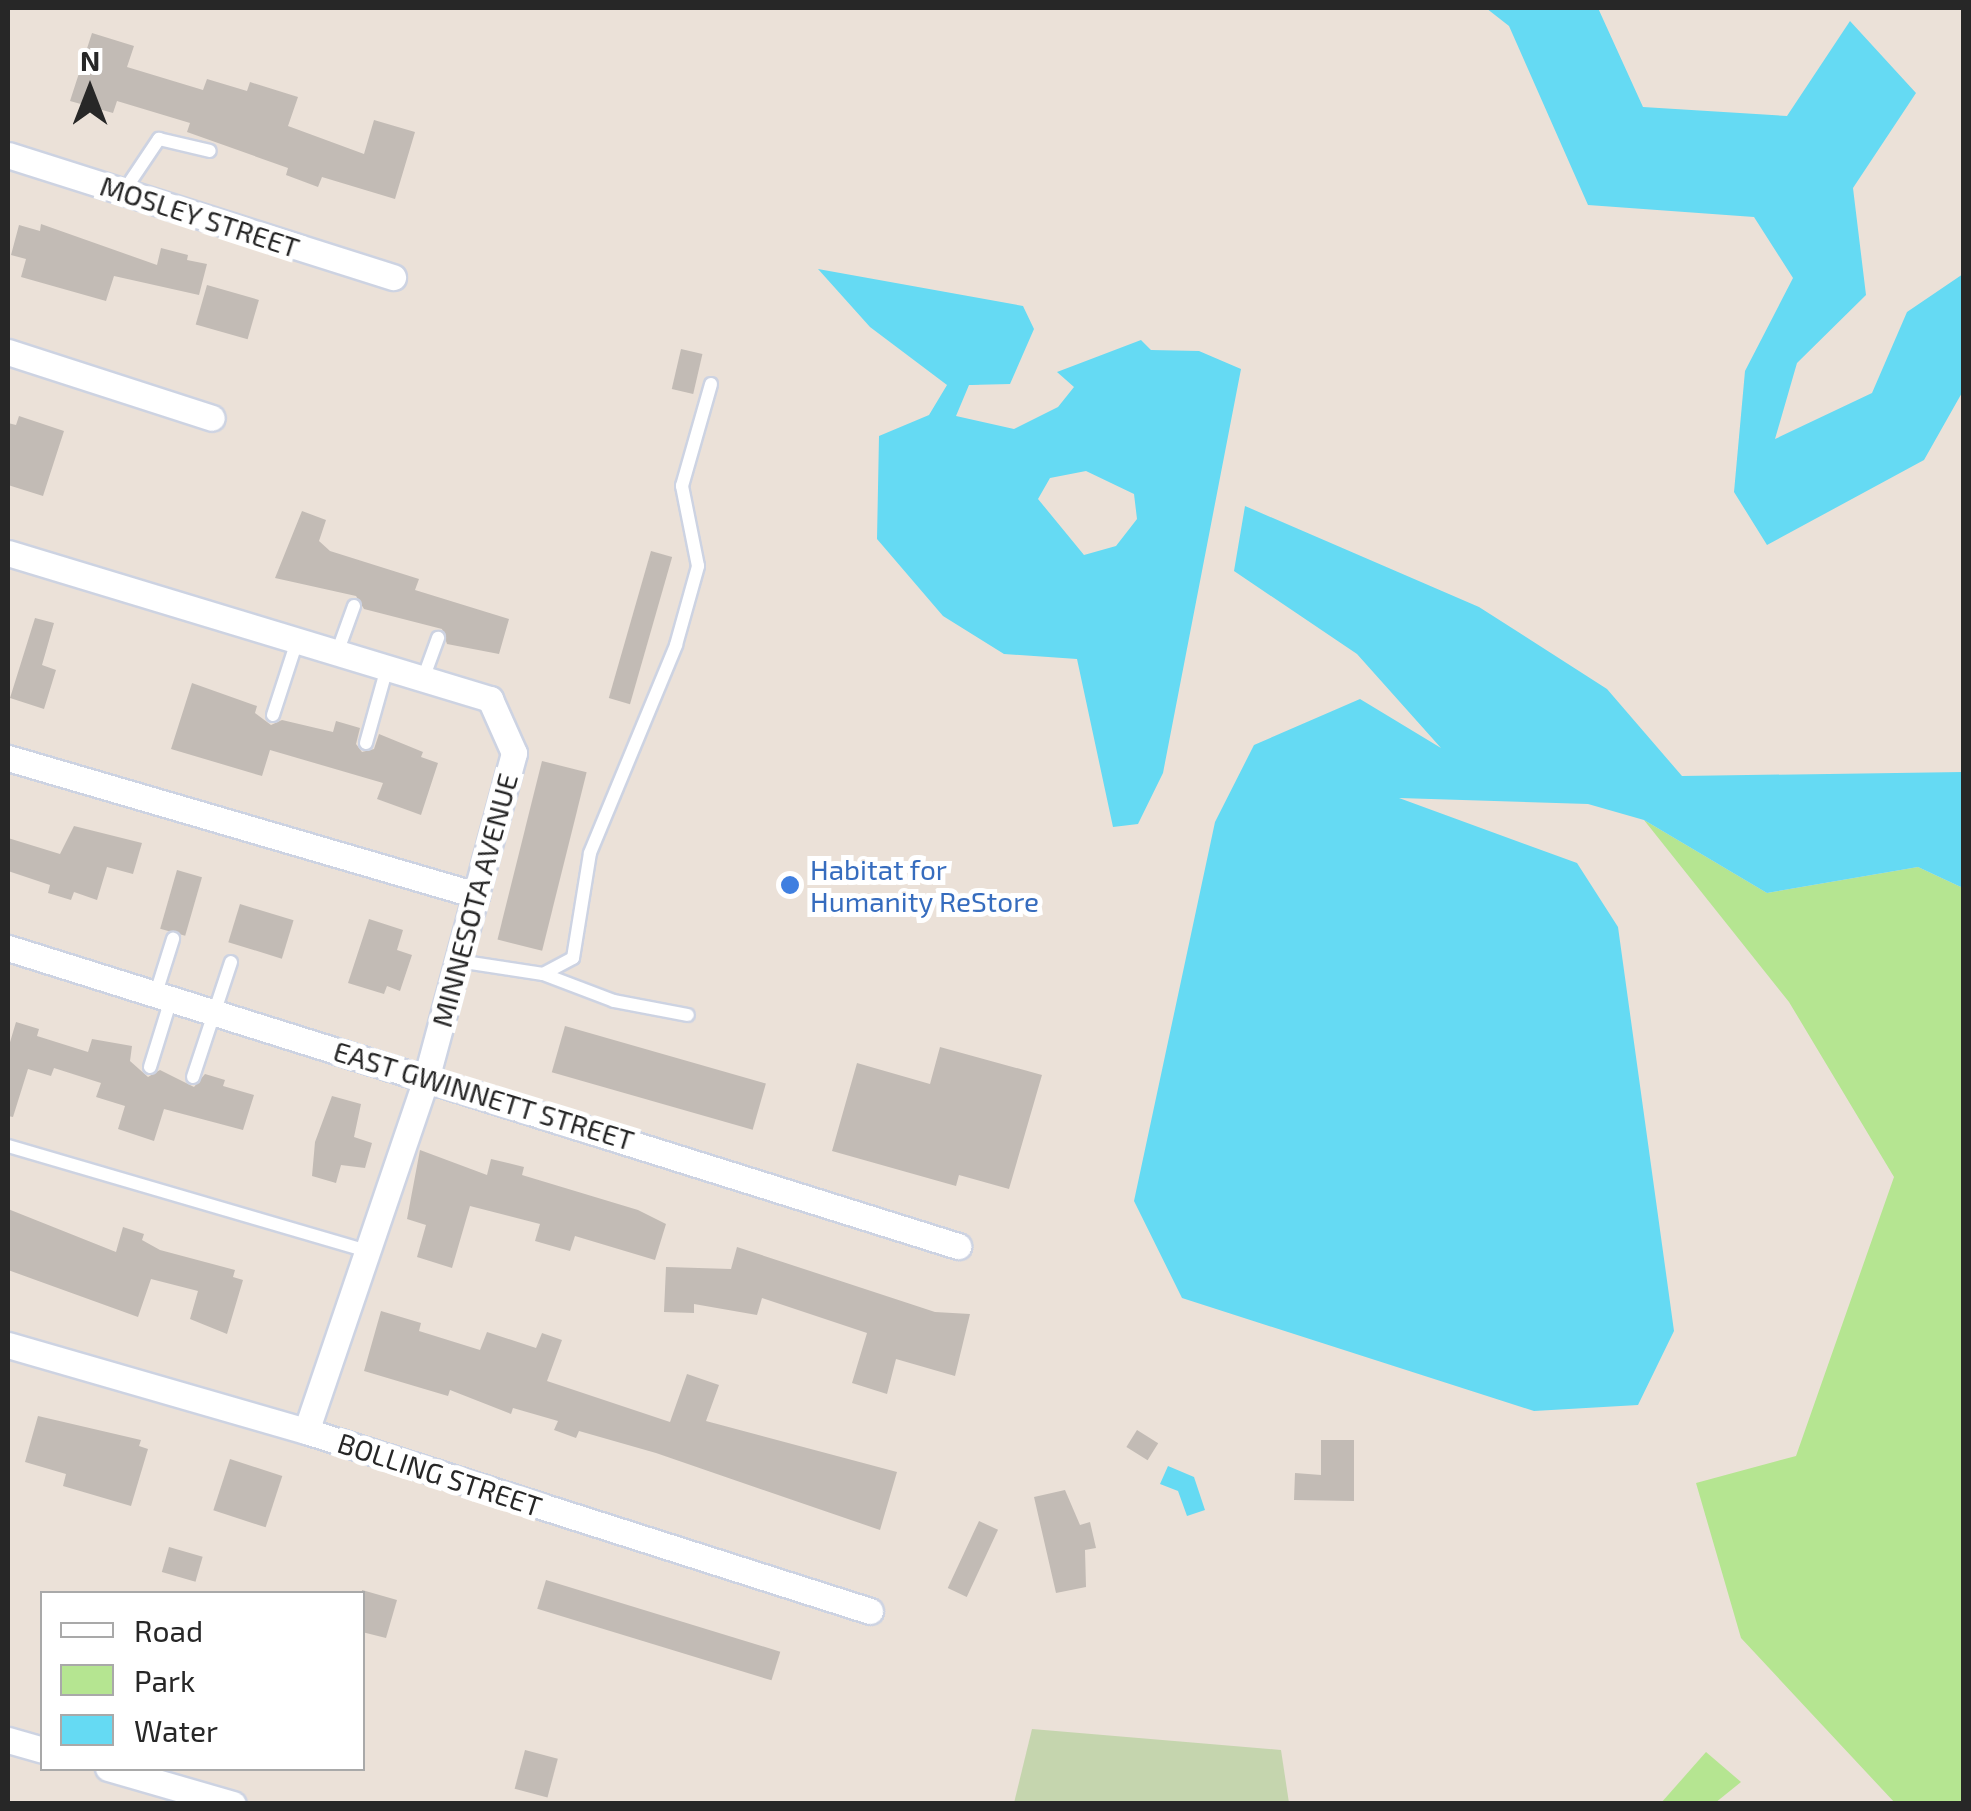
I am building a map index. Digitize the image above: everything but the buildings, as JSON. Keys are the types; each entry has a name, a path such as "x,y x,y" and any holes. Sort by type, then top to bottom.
{"street":[{"name":"MOSLEY STREET","path":"8,155 392,277"},
{"path":"8,352 212,418"},
{"name":"MINNESOTA AVENUE","path":"8,552 490,699 514,753 426,1076 363,1250 306,1431"},
{"path":"8,758 476,896"},
{"name":"EAST GWINNETT STREET","path":"8,948 958,1246"},
{"name":"BOLLING STREET","path":"8,1345 306,1431 870,1612"},
{"path":"8,1740 40,1749"},
{"path":"118,1771 233,1804"}],"lane":[{"path":"124,191 159,139 210,150"},
{"path":"543,974 573,958 590,853 681,629 698,566 682,486 711,384"},
{"path":"337,653 354,606"},
{"path":"423,679 438,638"},
{"path":"274,715 297,641"},
{"path":"366,743 388,668"},
{"path":"150,1067 172,938"},
{"path":"458,961 543,974 614,1001 688,1015"},
{"path":"193,1077 231,962"},
{"path":"8,1146 363,1250"}],"green space":[{"path":"1644,820 1767,893 1918,867 1963,888 1963,1803 1895,1803 1741,1638 1696,1483 1796,1456 1894,1177 1789,1002"},
{"path":"1032,1729 1281,1750 1289,1803 1014,1803"},
{"path":"1706,1752 1741,1782 1715,1803 1661,1803"}],"water":[{"path":"1486,8 1598,8 1643,107 1787,116 1850,21 1916,93 1853,188 1866,295 1797,363 1775,439 1872,393 1907,312 1963,274 1963,391 1924,460 1767,545 1734,492 1745,371 1793,278 1754,217 1588,205 1509,26"},
{"path":"818,269 1023,306 1034,329 1010,384 969,385 956,416 1014,429 1058,407 1074,387 1057,372 1141,340 1151,350 1199,351 1241,369 1163,773 1138,824 1113,827 1077,659 1004,654 943,616 877,539 879,436 929,415 947,385 870,327","holes":["1086,471 1134,494 1137,519 1116,546 1084,555 1038,499 1050,478"]},
{"path":"1245,506 1479,607 1607,689 1682,776 1963,772 1963,888 1918,867 1767,893 1644,820 1588,804 1399,798 1577,863 1618,927 1674,1331 1638,1405 1534,1411 1182,1298 1134,1201 1215,822 1254,745 1360,699 1441,748 1357,654 1234,571"},
{"path":"1168,1466 1194,1477 1205,1510 1187,1516 1178,1491 1160,1484"}],"place":[{"name":"Habitat for Humanity ReStore","path":"790,885"}]}
